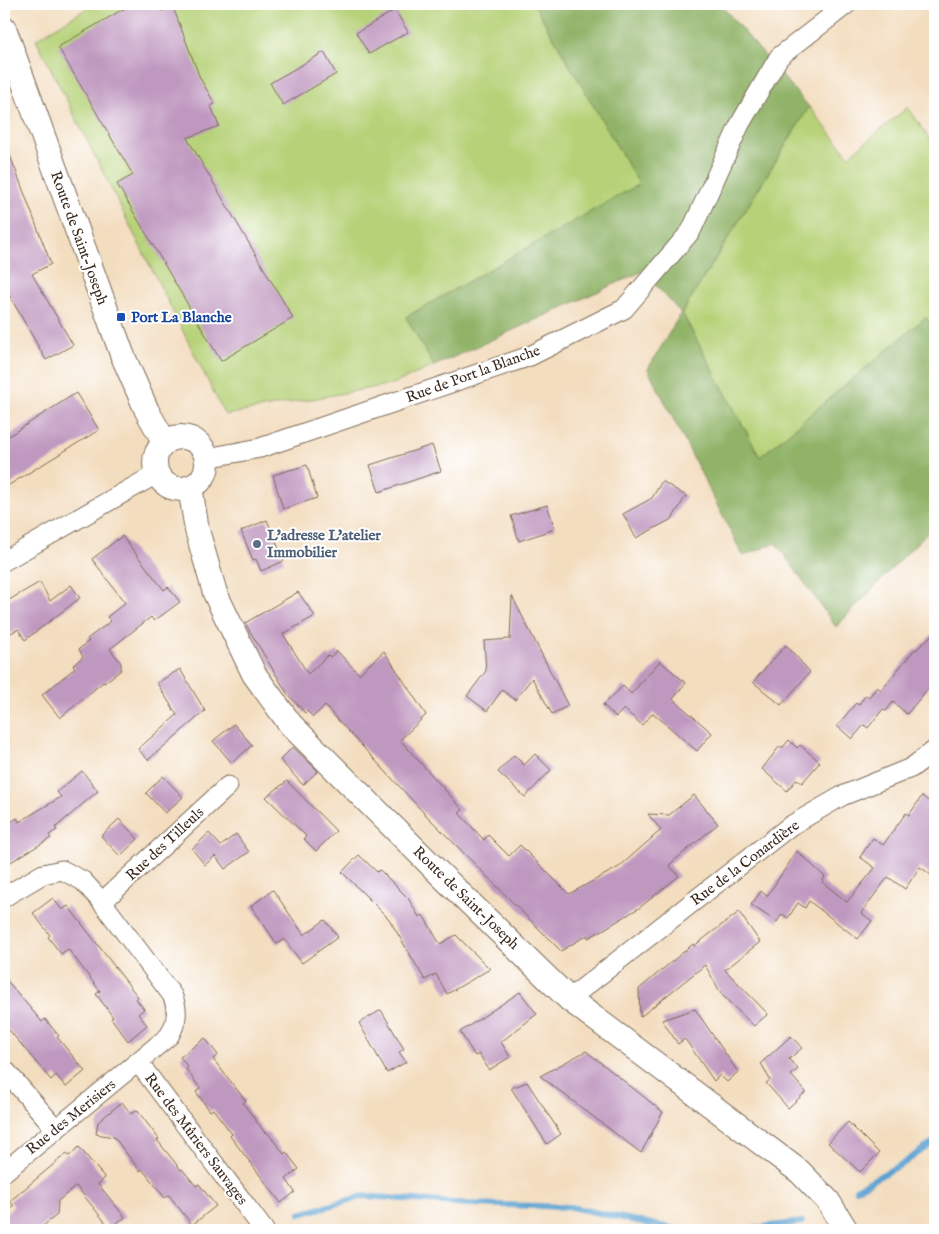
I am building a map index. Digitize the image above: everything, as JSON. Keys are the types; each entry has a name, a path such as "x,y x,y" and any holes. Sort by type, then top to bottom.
{"street":[{"name":"Rue de Port la Blanche","path":"207,458 260,448 530,356 624,308 691,231 740,124 780,57 847,4"},
{"name":"Route de Saint-Joseph","path":"4,28 122,354 147,411 165,443"},
{"path":"178,437 191,438 201,446 207,458 207,467 204,475 199,482 190,487 172,487 163,481 158,474 156,458 160,447 178,437"},
{"path":"4,561 158,474"},
{"name":"Route de Saint-Joseph","path":"190,487 197,530 215,594 254,674 291,725 441,875 570,999 800,1172 828,1200 846,1230"},
{"name":"Rue de la Conardière","path":"570,999 790,826 842,796 911,768 935,750"},
{"name":"Rue des Tilleuls","path":"102,902 228,786"},
{"name":"Rue des Mûriers Sauvages","path":"4,897 43,874 62,870 83,881 102,902 176,1002 177,1018 174,1028 168,1036 138,1062 264,1230"},
{"name":"Rue des Merisiers","path":"4,1172 138,1062"},
{"path":"4,1069 56,1129"}],"green space":[{"path":"94,4 534,4 640,184 406,317 434,366 393,384 225,415 36,39"},
{"path":"534,4 720,4 809,107 682,313 760,457 926,317 935,331 935,524 836,627 776,543 743,556 648,369 681,313 643,271 434,366 406,317 639,184"},
{"path":"809,107 849,156 908,107 935,147 935,331 926,318 760,457 682,313"}],"building":[{"path":"132,4 157,4 161,11 173,7 200,78 215,104 211,106 219,126 187,138 293,318 221,361 117,184 133,175 58,47"},
{"path":"395,10 408,32 369,54 356,33"},
{"path":"324,52 336,74 283,105 270,83"},
{"path":"5,142 51,264 32,274 73,345 46,360 4,286 4,252 9,249 4,235"},
{"path":"76,393 99,430 4,488 4,439"},
{"path":"432,445 441,471 379,492 370,465"},
{"path":"307,465 317,498 283,509 273,475"},
{"path":"662,481 686,496 672,519 636,538 623,514 652,498"},
{"path":"547,505 555,529 519,541 511,516"},
{"path":"267,520 284,561 261,571 256,559 253,560 241,531"},
{"path":"122,536 164,590 168,587 180,602 154,621 151,617 110,649 121,663 121,670 103,682 60,718 42,695 75,668 73,665 83,657 79,649 89,641 87,639 111,621 107,617 125,603 92,559"},
{"path":"40,582 50,601 71,585 80,598 25,640 18,629 4,637 4,603"},
{"path":"298,592 315,616 283,634 308,674 328,655 330,657 337,651 359,674 384,651 426,715 400,740 463,810 459,813 484,840 488,835 509,856 520,845 569,894 619,867 661,830 648,814 669,815 694,795 718,824 669,865 679,876 639,908 601,931 588,938 587,935 561,951 424,813 325,706 313,717 307,711 305,713 287,693 245,623"},
{"path":"512,596 568,706 552,714 532,678 515,700 502,690 487,711 467,696 486,671 484,641 510,639"},
{"path":"935,632 935,680 907,714 893,702 886,711 883,709 868,728 864,725 852,739 837,726 856,703 858,705 866,695 869,697 877,687 881,690 915,649"},
{"path":"786,645 810,672 781,705 753,682"},
{"path":"660,661 686,683 673,699 712,733 697,751 653,713 642,725 624,709 616,717 603,705 623,686 631,694"},
{"path":"180,669 205,711 148,760 138,749 177,715 157,683"},
{"path":"234,724 252,745 232,763 213,741"},
{"path":"789,740 797,748 800,745 820,762 802,783 797,779 787,791 762,769 779,747 783,747"},
{"path":"293,747 318,771 303,785 280,760"},
{"path":"535,754 551,770 525,797 498,772 514,755 524,765"},
{"path":"82,771 98,791 55,828 57,830 49,835 51,838 4,866 4,826 17,818 19,822 61,797 57,792"},
{"path":"163,776 183,797 165,813 146,793"},
{"path":"287,781 336,831 316,851 304,839 306,836 266,797"},
{"path":"922,796 935,806 935,878 920,867 905,889 888,877 861,913 872,921 858,939 809,901 805,908 798,903 788,918 782,914 777,922 751,905 761,891 767,896 797,851 825,877 822,882 847,902 875,868 860,857 873,838 883,845 906,813 909,815"},
{"path":"119,819 138,839 120,856 101,836"},
{"path":"209,833 221,846 236,834 249,852 225,869 215,856 205,865 192,849"},
{"path":"359,855 377,872 380,870 408,898 419,917 423,915 440,944 456,935 490,969 447,994 436,974 425,980 389,919 342,872"},
{"path":"273,890 304,935 325,920 338,937 302,963 284,939 277,944 251,906"},
{"path":"53,898 62,910 68,906 138,997 136,999 144,1009 138,1014 147,1025 128,1041 96,994 100,991 68,949 61,954 48,937 50,935 33,913"},
{"path":"739,912 760,942 725,970 768,1014 754,1026 722,995 705,965 640,1017 639,989 693,944 694,946"},
{"path":"4,977 42,1022 45,1019 85,1071 66,1087 56,1075 51,1080 4,1024"},
{"path":"520,992 537,1014 501,1042 510,1057 489,1070 479,1054 475,1056 460,1032"},
{"path":"695,1009 738,1072 727,1082 720,1075 714,1081 685,1039 678,1044 662,1020"},
{"path":"381,1010 404,1049 399,1052 406,1062 387,1073 359,1023"},
{"path":"791,1036 802,1048 789,1059 798,1069 791,1075 806,1092 788,1108 766,1083 770,1080 761,1063"},
{"path":"205,1038 218,1055 213,1059 246,1101 243,1103 265,1133 267,1132 284,1154 286,1152 299,1169 286,1179 295,1192 281,1203 230,1136 232,1134 213,1109 210,1111 196,1092 200,1088 180,1057"},
{"path":"586,1051 663,1112 641,1153 540,1076"},
{"path":"527,1082 561,1134 547,1144 511,1088"},
{"path":"122,1102 131,1114 137,1110 159,1139 157,1140 181,1170 196,1186 199,1184 216,1206 192,1225 169,1195 165,1198 142,1169 140,1171 114,1137 96,1134 98,1122"},
{"path":"848,1122 879,1153 860,1172 828,1143"},
{"path":"79,1147 105,1178 98,1184 125,1217 110,1228 76,1186 58,1201 57,1215 38,1230 14,1230 4,1218 4,1215 14,1206 10,1201 67,1153 69,1156"}],"waterway":[{"path":"856,1189 904,1163 935,1141"},
{"path":"300,1214 364,1196 467,1204 570,1207 680,1230"},
{"path":"738,1230 802,1222"}],"place":[{"name":"Port La Blanche","path":"121,317"},
{"name":"L'adresse L'atelier Immobilier","path":"257,544"}]}
